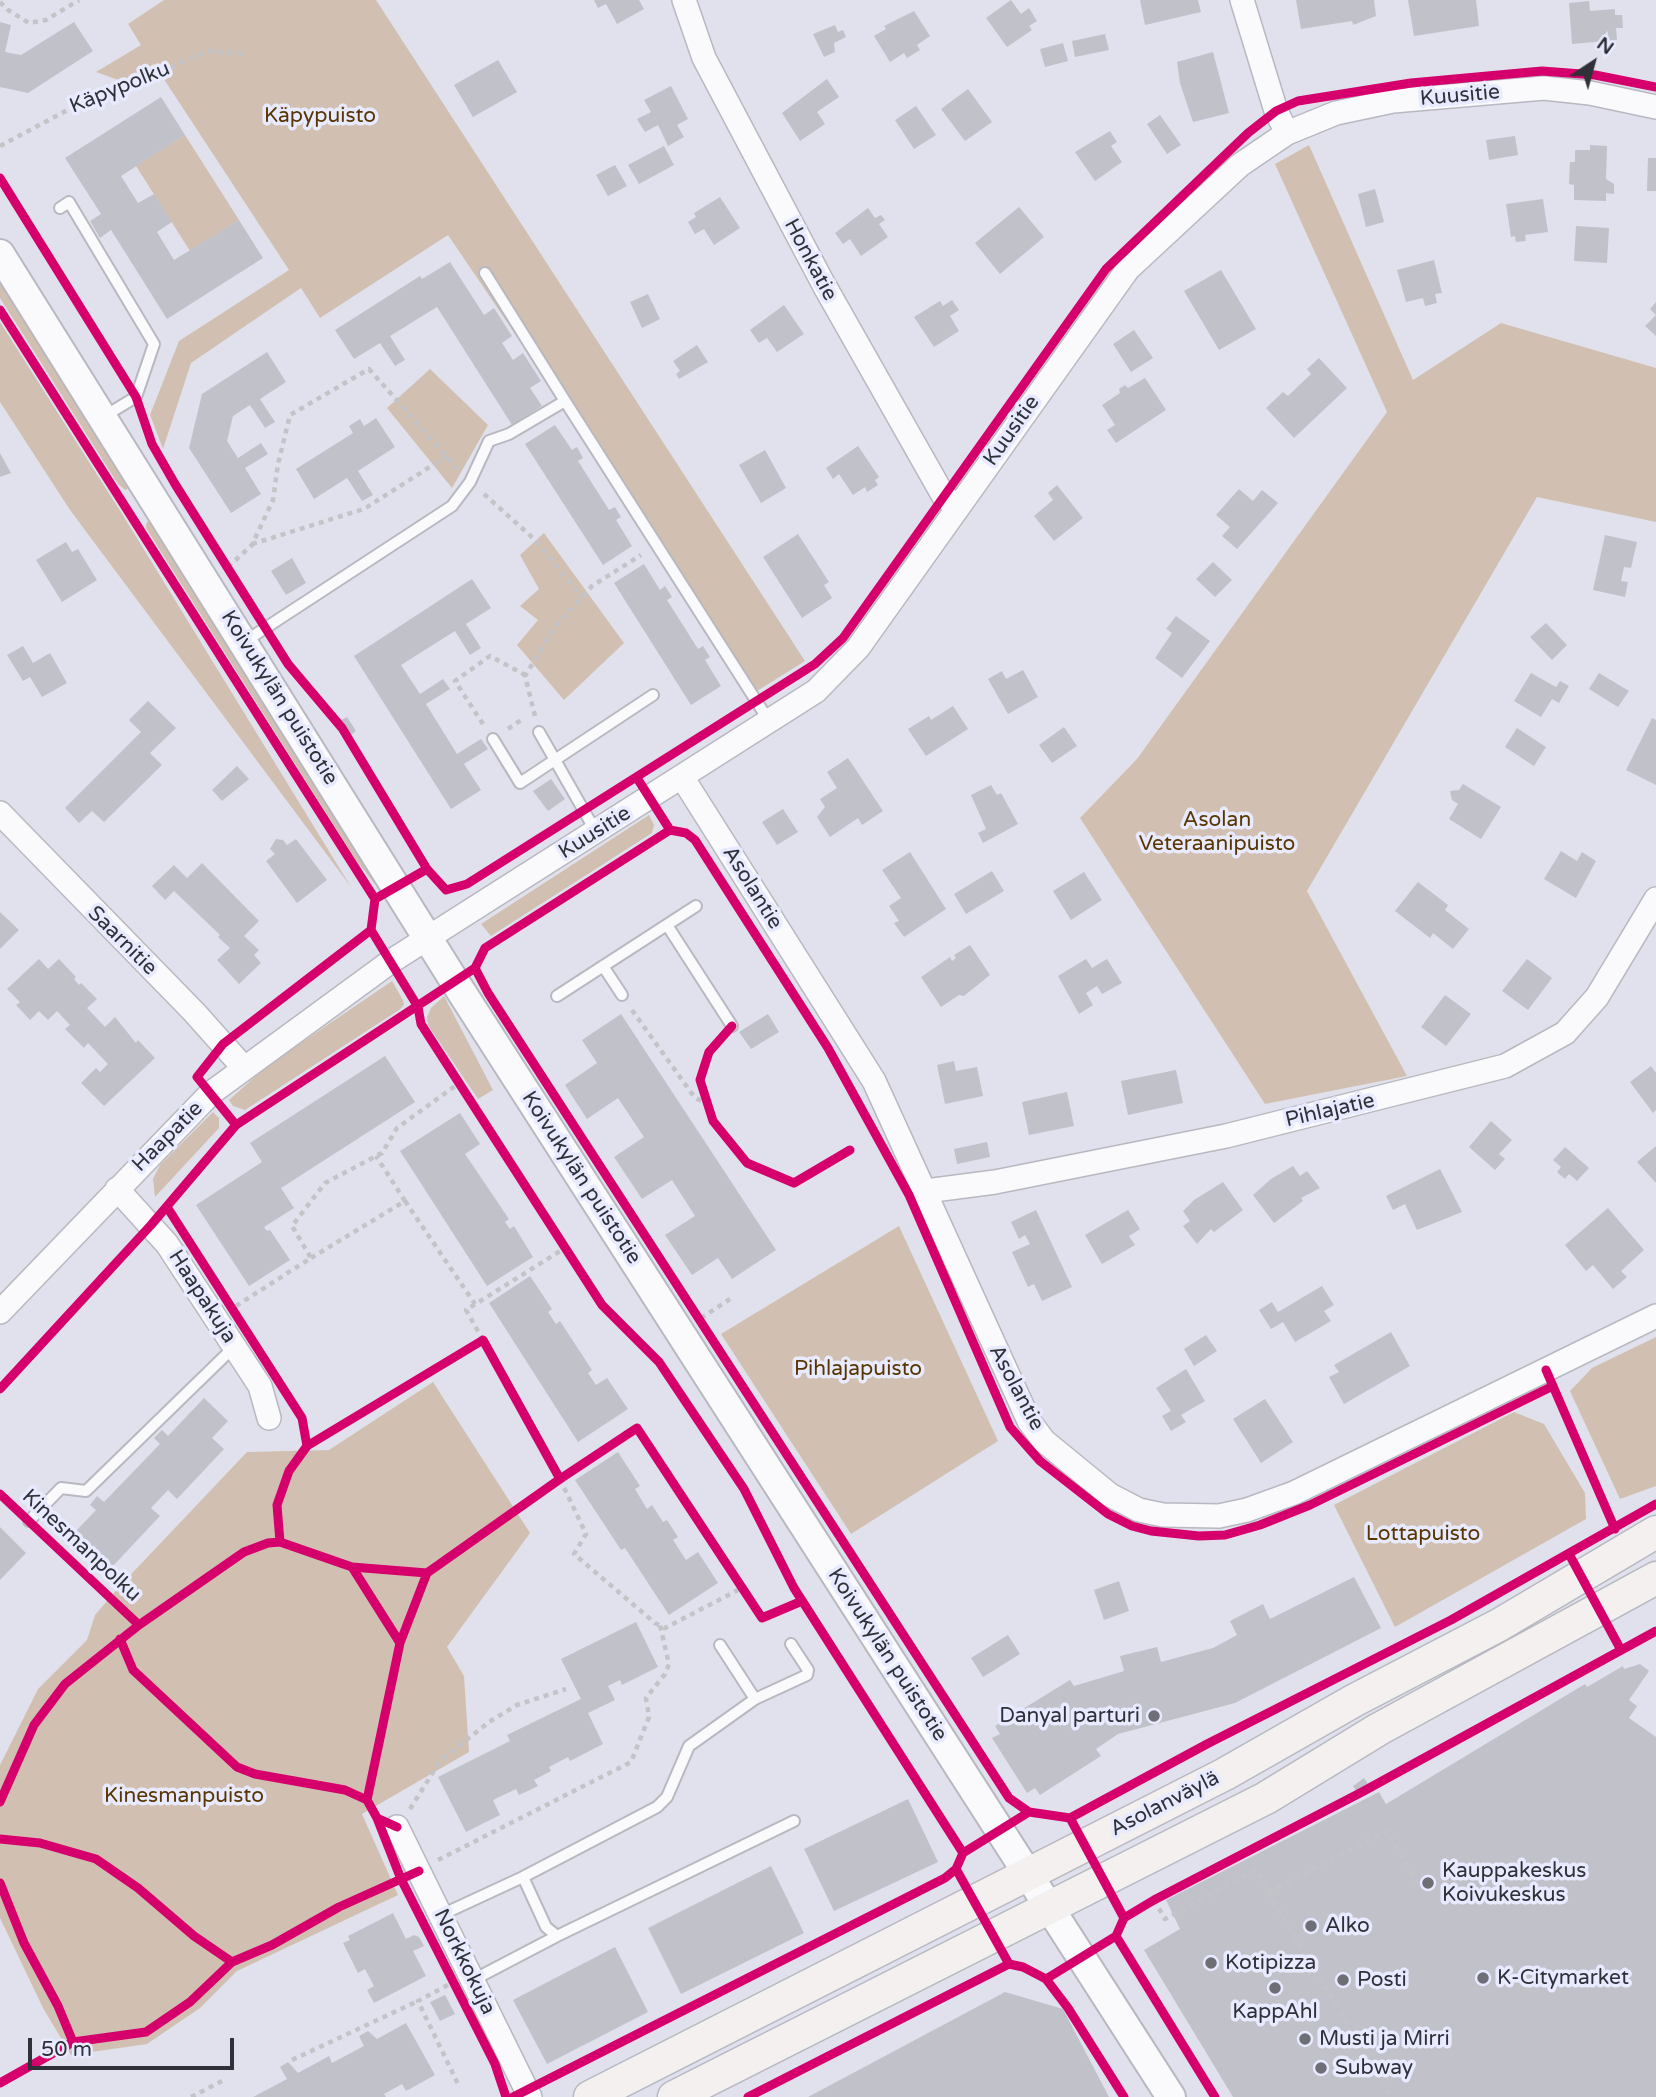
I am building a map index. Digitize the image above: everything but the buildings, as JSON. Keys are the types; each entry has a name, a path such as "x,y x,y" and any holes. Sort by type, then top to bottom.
{"main road":[{"name":"Asolanväylä","path":"590,2097 1242,1765 1355,1700 1499,1625 1654,1539"},
{"name":"Asolanväylä","path":"674,2097 1049,1905 1266,1798 1379,1729 1656,1578"}],"street":[{"name":"Honkatie","path":"684,0 704,58 824,285 943,495 957,508"},
{"path":"1242,0 1276,111 1287,133"},
{"name":"Kuusitie","path":"428,937 816,691 858,648 1128,269 1240,165 1287,133 1336,113 1393,102 1544,88 1590,93 1656,107"},
{"name":"Koivukylän puistotie","path":"0,254 428,937 1171,2097"},
{"name":"Asolantie","path":"682,777 874,1081 926,1191 1011,1387 1029,1421 1044,1441 1110,1495 1139,1510 1163,1515 1219,1516 1294,1493 1656,1316"},
{"name":"Saarnitie","path":"0,813 194,1012 244,1069"},
{"name":"Pihlajatie","path":"926,1191 995,1182 1226,1136 1505,1066 1565,1033 1597,997 1656,899"},
{"name":"Haapatie","path":"0,1312 211,1093 428,937"},
{"name":"Haapakuja","path":"117,1189 167,1244 260,1386 269,1418"},
{"name":"Norkkokuja","path":"397,1827 441,1915 463,1985 530,2097"}],"lane":[{"path":"60,208 69,202 113,284 154,344 145,380 136,397 103,417"},
{"path":"485,273 769,721"},
{"path":"244,642 452,506 470,482 489,441 509,434 565,401"},
{"path":"493,739 520,783 653,695"},
{"path":"539,732 596,832"},
{"path":"557,996 696,906"},
{"path":"667,925 732,1026"},
{"path":"603,966 622,995"},
{"path":"29,1521 61,1488 86,1491 234,1347"},
{"path":"441,1915 523,1877 657,1807 667,1797 689,1746 755,1699 807,1675 808,1670 791,1644"},
{"path":"720,1645 755,1699"},
{"path":"463,1985 557,1936 794,1821"},
{"path":"523,1877 546,1927 557,1936"}],"path":[{"path":"0,2 29,23 46,20 79,0"},
{"path":"227,568 251,545 274,500 278,464 290,415 369,369 470,482 534,539 582,597"},
{"path":"251,545 364,509 447,456"},
{"path":"539,732 525,676 555,627 592,586 657,545"},
{"path":"221,557 233,578"},
{"path":"525,676 490,656 455,681 493,739 534,712"},
{"path":"622,995 695,1098 709,1107"},
{"path":"452,1074 464,1093"},
{"path":"311,1258 292,1226 325,1183 382,1153 397,1128 458,1084"},
{"path":"704,1091 709,1107"},
{"path":"376,1156 475,1304"},
{"path":"232,1309 405,1201"},
{"path":"558,1237 572,1259"},
{"path":"565,1248 466,1310 560,1479 586,1534 574,1554 665,1628 743,1588"},
{"path":"225,1298 239,1320"},
{"path":"692,1308 707,1331"},
{"path":"305,1446 483,1340"},
{"path":"549,1487 637,1428 762,1618 802,1601"},
{"path":"794,1588 810,1612"},
{"path":"419,1871 457,1848 631,1762 649,1717 646,1698 665,1674 669,1664 660,1625"},
{"path":"397,1827 440,1761 489,1722 517,1705 566,1689"},
{"path":"1268,1892 1387,1830 1418,1883"},
{"path":"1154,1900 1165,1919 1255,1870 1391,2097"},
{"path":"1144,1906 1166,1894"},
{"path":"292,2060 418,2001 463,1985 449,1970"},
{"path":"418,2001 458,2084"},
{"path":"449,2088 471,2078"},
{"path":"191,2097 224,2080"}],"green space":[{"name":"Käpypuisto","path":"164,0 376,0 805,661 757,691 448,235 320,318 301,288 191,363 163,449 150,415 179,341 289,270 154,64 124,82 96,72 141,45 128,24"},
{"path":"185,135 239,220 190,251 136,166"},
{"name":"Asolan Veteraanipuisto","path":"1309,145 1413,380 1501,323 1656,368 1656,522 1537,497 1307,891 1407,1076 1265,1104 1080,818 1137,759 1387,412 1275,164"},
{"path":"0,275 134,486 125,490 118,484 0,298"},
{"path":"0,322 124,517 351,887 70,510 0,402"},
{"path":"430,369 488,425 452,488 387,408"},
{"path":"152,516 377,887 356,860 146,528"},
{"path":"544,533 624,643 564,700 517,645 538,620 520,606 539,589 520,555"},
{"path":"649,815 654,825 652,833 491,936 481,924"},
{"path":"392,981 403,1000 404,1005 399,1010 245,1110 233,1106 229,1100 267,1066"},
{"path":"444,996 493,1090 478,1099 428,1025 427,1017 431,1008"},
{"path":"213,1112 219,1118 219,1128 155,1197 153,1179 160,1165"},
{"name":"Pihlajapuisto","path":"899,1226 998,1441 851,1534 721,1334"},
{"path":"1656,1337 1656,1486 1620,1499 1570,1391 1592,1368"},
{"name":"Kinesmanpuisto","path":"433,1382 530,1533 447,1647 464,1676 469,1752 362,1814 398,1895 237,1971 200,2008 147,2044 71,2055 43,2008 0,1918 0,1765 38,1689 87,1640 95,1615 118,1588 247,1452 329,1450"},
{"name":"Lottapuisto","path":"1514,1412 1544,1424 1585,1493 1586,1519 1395,1627 1334,1505"}],"cycle path":[{"path":"236,1125 197,1077 223,1044 371,930 375,899 427,869 446,890 467,884 815,664 843,638 1106,269 1248,133 1276,111 1298,101 1411,83 1542,71 1595,75 1656,87"},
{"path":"0,178 136,397 152,444 175,484 288,664 342,728 427,869"},
{"path":"0,310 375,899"},
{"path":"637,778 670,830 686,833 695,840 828,1048 909,1195 1010,1427 1040,1461 1108,1514 1132,1526 1151,1531 1199,1536 1225,1535 1260,1525 1310,1505 1553,1386"},
{"path":"0,1389 151,1225 236,1125 475,968 485,948 670,830"},
{"path":"371,930 418,1007 421,1024 602,1305 659,1362 744,1489 794,1588 963,1853"},
{"path":"475,968 488,993 1009,1798 1029,1812 1070,1818 1207,1744 1451,1620 1656,1504"},
{"path":"732,1026 709,1052 700,1080 713,1121 747,1163 794,1183 850,1150"},
{"path":"167,1207 302,1418 307,1446"},
{"path":"280,1542 277,1505 289,1471 307,1446 483,1340 560,1479 637,1428 762,1618 802,1601"},
{"path":"1546,1370 1615,1529"},
{"path":"0,1802 34,1725 65,1684 139,1625 244,1552 268,1543 280,1542 352,1567 427,1573 560,1479"},
{"name":"Kinesmanpolku","path":"0,1494 139,1625"},
{"path":"1569,1554 1621,1650"},
{"path":"352,1567 400,1643"},
{"path":"397,1827 377,1818 367,1800 400,1643 427,1573"},
{"path":"748,2097 1009,1964 1023,1967 1046,1979 1116,1936 1124,1918 1154,1900 1362,1792 1656,1631"},
{"path":"120,1639 133,1670 237,1767 255,1774 345,1790 367,1800"},
{"path":"513,2097 945,1878 956,1869 963,1853 1029,1812"},
{"path":"377,1818 401,1879 495,2064 506,2097"},
{"path":"1070,1818 1124,1918"},
{"path":"0,1839 40,1843 96,1859 138,1888 194,1936 232,1962"},
{"path":"956,1869 1009,1964"},
{"path":"0,2083 73,2042 146,2032 190,2002 232,1962 272,1945 339,1907 419,1871"},
{"path":"0,1883 24,1943 58,2006 73,2042"},
{"path":"1116,1936 1215,2097"},
{"path":"1046,1979 1068,2008 1124,2097"}],"place":[{"name":"Danyal parturi","path":"1154,1716"},
{"name":"Kauppakeskus Koivukeskus","path":"1428,1883"},
{"name":"Alko","path":"1311,1926"},
{"name":"Kotipizza","path":"1211,1963"},
{"name":"K-Citymarket","path":"1483,1978"},
{"name":"Posti","path":"1343,1980"},
{"name":"KappAhl","path":"1275,1988"},
{"name":"Musti ja Mirri","path":"1305,2039"},
{"name":"Subway","path":"1321,2068"}]}
